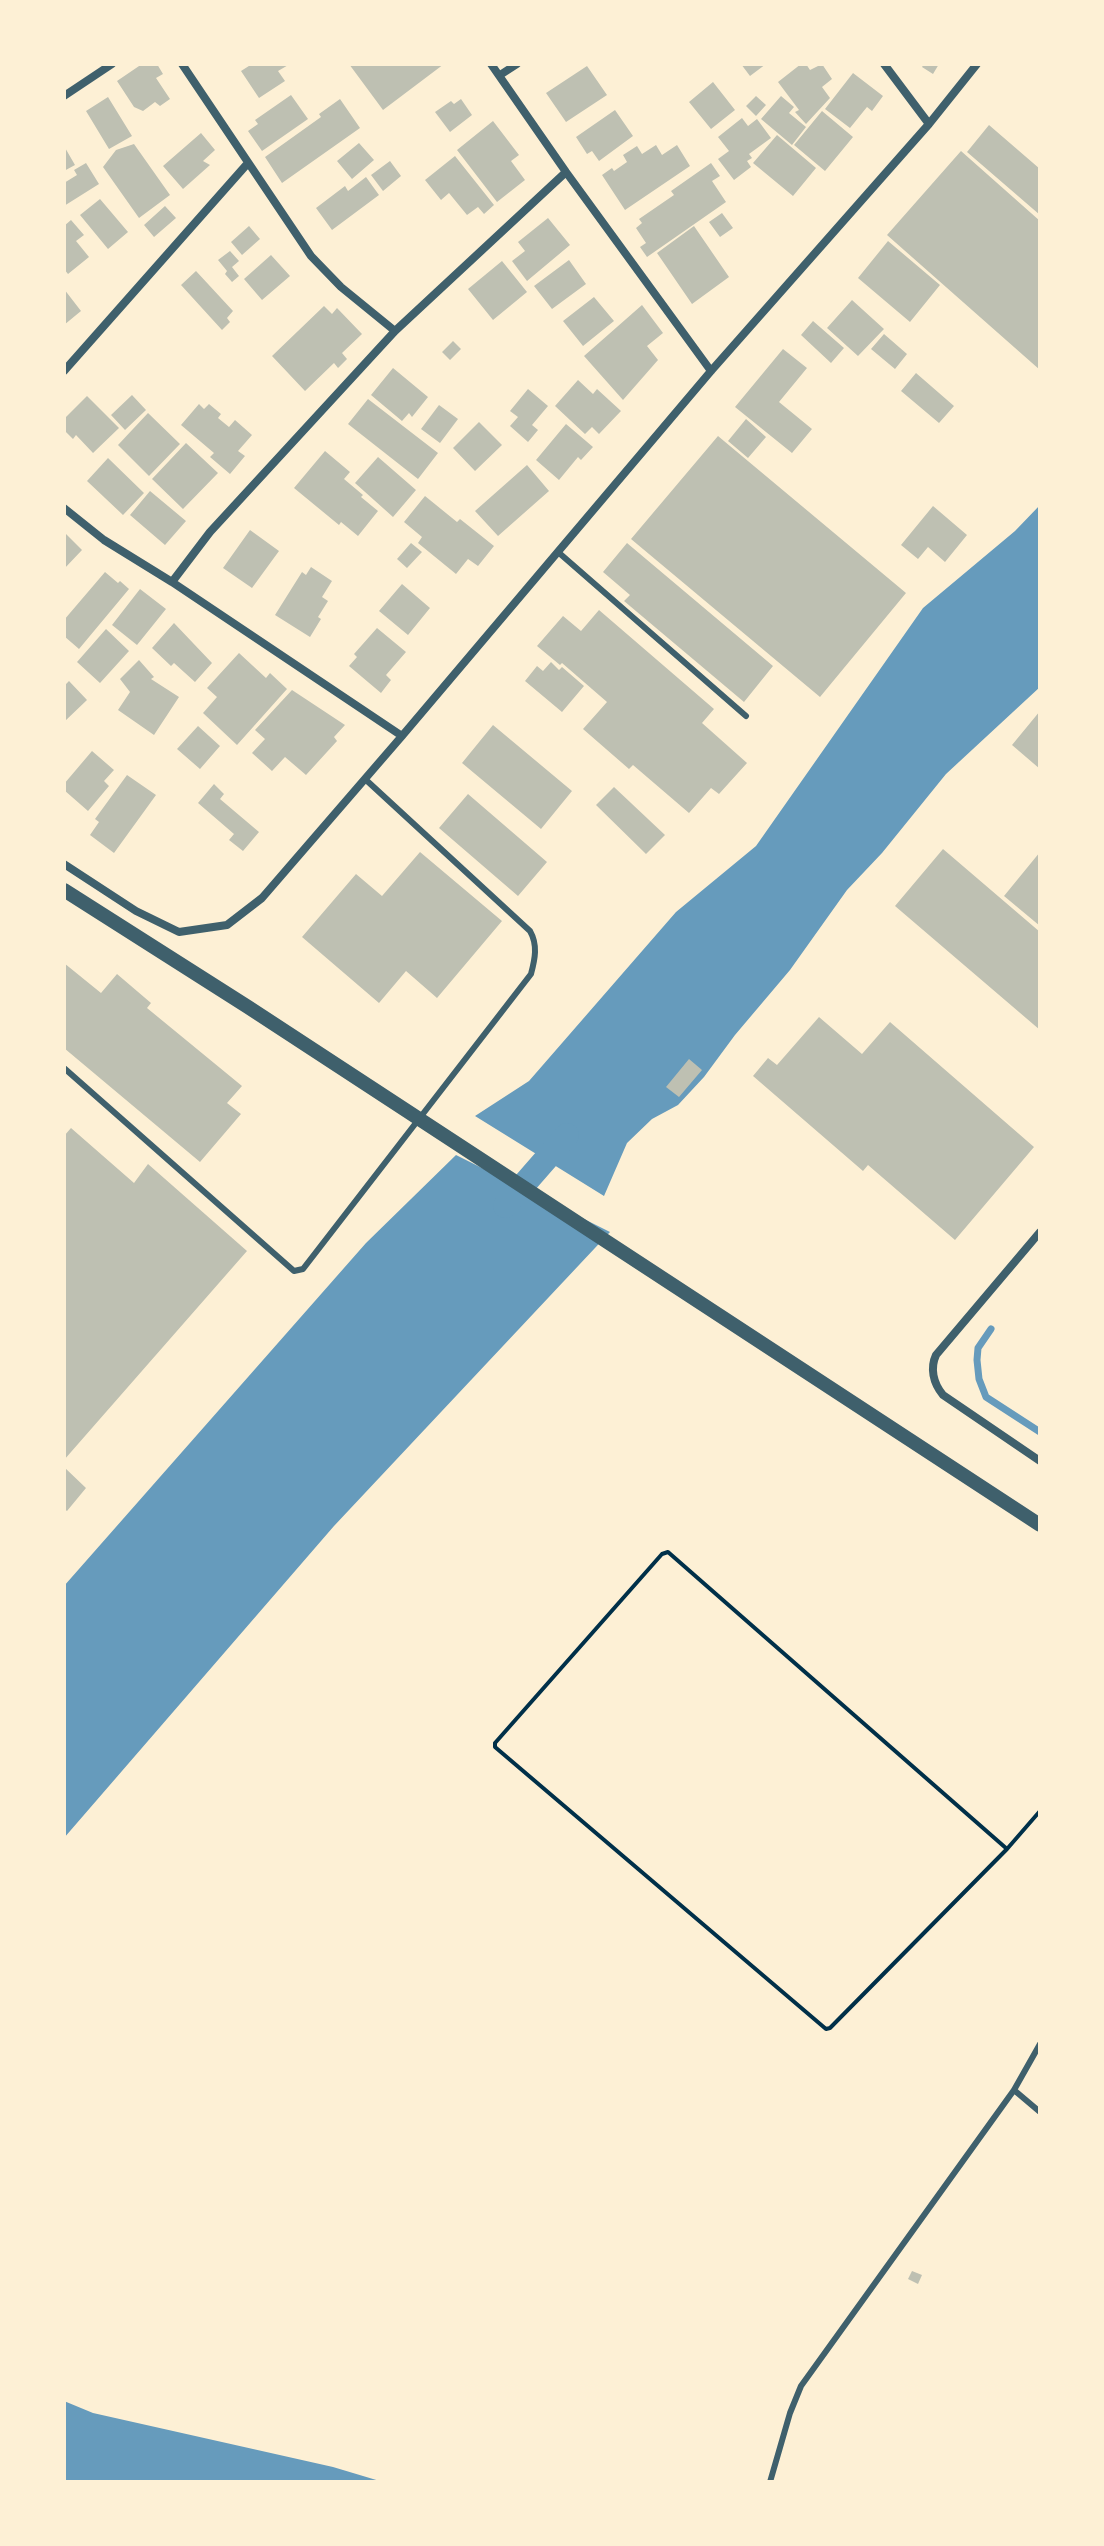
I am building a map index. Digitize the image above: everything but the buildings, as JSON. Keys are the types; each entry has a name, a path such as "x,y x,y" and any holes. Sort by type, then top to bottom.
{"street":[{"path":"64,96 112,64"},
{"path":"182,64 311,256 341,287 395,331"},
{"path":"491,64 711,371"},
{"path":"500,75 517,64"},
{"path":"884,64 929,124"},
{"path":"64,864 136,911 179,932 227,925 262,898 711,371 929,124 977,64"},
{"path":"64,371 248,163"},
{"path":"172,582 210,532 395,331 566,172"},
{"path":"64,508 104,540 402,736"},
{"path":"64,890 1040,1525"},
{"path":"1040,1232 933,1362 935,1381 943,1395 1040,1461"}],"lane":[{"path":"558,552 746,716"},
{"path":"64,1068 294,1271 303,1269 531,974 535,961 535,944 530,931 365,779"},
{"path":"770,2482 801,2386 1014,2090 1040,2044"},
{"path":"1014,2090 1040,2112"}],"path":[{"path":"1007,1849 668,1552 662,1554 495,1743 495,1747 826,2029 1007,1849 1040,1811"}],"water":[{"path":"1040,505 1040,687 946,774 882,853 847,890 790,970 704,1077 678,1105 652,1119 627,1143 604,1196 475,1116 529,1081 676,912 756,846 923,608 1015,531"},
{"path":"456,1155 610,1232 334,1526 64,1838 64,1586 366,1243"},
{"path":"64,2401 93,2413 333,2467 383,2482 64,2482"}],"waterway":[{"path":"505,1206 567,1135"},
{"path":"991,1329 978,1348 977,1360 979,1379 986,1397 1040,1432"}]}
